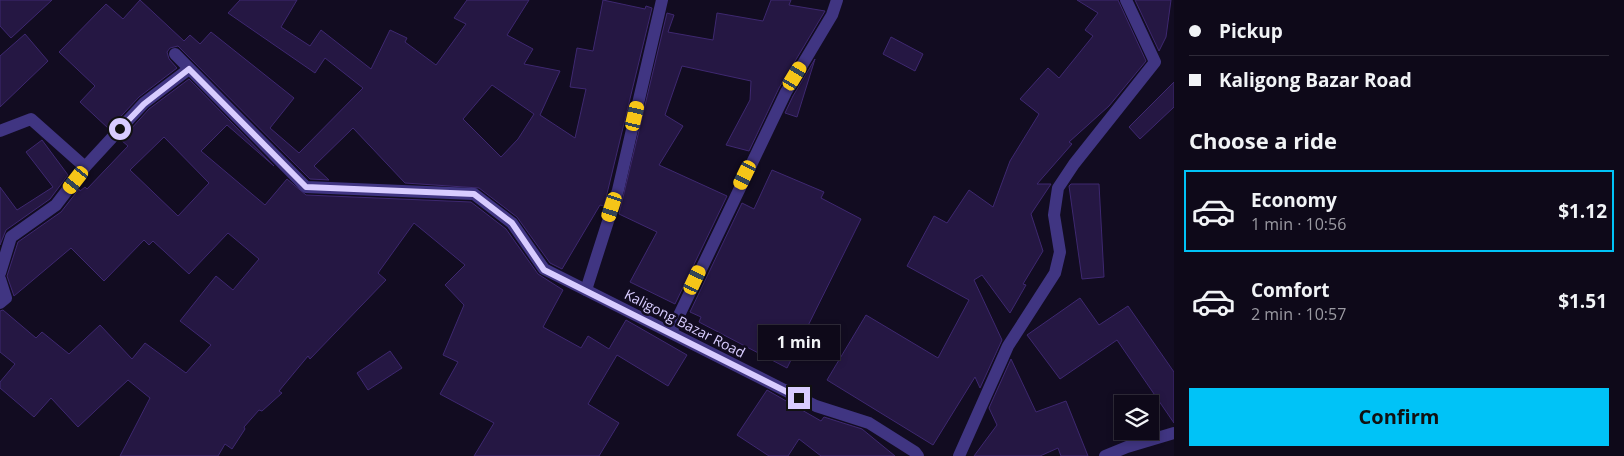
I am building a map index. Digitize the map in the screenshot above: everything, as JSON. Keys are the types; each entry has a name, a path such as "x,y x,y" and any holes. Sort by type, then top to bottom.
{"street":[{"path":"586,290 618,190 662,0"},
{"path":"671,332 786,92 832,15 837,0"},
{"path":"959,456 1008,346 1055,273 1060,252 1054,215 1058,188 1074,164 1155,62 1126,0"},
{"path":"0,273 11,237 56,205 85,167 144,104 189,69 175,54"},
{"name":"Kaligong Bazar Road","path":"189,69 306,187 474,194 512,223 544,270 816,406 869,423 915,452 918,456"},
{"path":"0,131 31,119 85,167"},
{"path":"0,279 6,298 0,303"},
{"path":"1105,456 1127,447 1174,433"}],"building":[{"path":"0,0 52,0 11,38 0,26"},
{"path":"140,0 184,41 190,35 200,44 211,32 294,98 270,128 299,153 363,88 325,58 315,73 228,13 240,0 297,0 281,27 310,46 321,30 371,69 390,30 407,38 405,42 436,65 466,24 454,18 467,0 529,0 507,35 533,49 524,64 560,71 540,115 575,138 586,89 570,87 577,48 593,51 603,0 645,9 646,6 652,8 604,206 600,205 562,269 550,263 517,217 479,188 405,183 353,128 314,166 329,180 310,179 178,46 170,48 167,52 169,59 177,68 139,97 109,129 80,102 95,86 59,52 106,4 123,19","holes":["492,85 534,114 518,139 501,157 463,119"]},
{"path":"771,0 791,0 789,5 825,11 779,88 749,151 726,145 750,100 751,81 682,66 665,115 683,126 659,165 727,196 675,304 630,282 657,232 619,214 667,13 674,15 668,32 713,40 717,13 763,21"},
{"path":"1077,0 1118,0 1146,61 1109,106 1069,142 1072,144 1037,184 1051,184 1031,214 1043,251 1023,284 1026,285 1010,313 982,275 974,280 1002,340 980,388 975,377 933,445 827,380 866,315 938,358 969,300 907,266 934,216 947,223 969,190 993,207 1010,161 1039,114 1020,99 1048,68 1059,78 1093,36 1085,30 1098,13"},
{"path":"1135,0 1171,0 1166,37 1159,51"},
{"path":"25,34 48,61 0,107 0,56"},
{"path":"891,37 923,54 915,71 883,54"},
{"path":"815,59 797,117 785,113 793,96"},
{"path":"189,79 274,166 227,125 201,151 265,205 287,179 306,195 471,202 506,229 538,274 563,290 543,327 581,348 588,336 609,349 626,320 687,355 668,386 617,355 588,404 619,423 599,456 474,456 494,423 440,394 458,362 443,355 464,305 445,285 465,265 414,223 378,273 386,280 310,359 308,356 279,391 282,393 262,411 259,410 244,427 245,429 232,449 225,444 218,456 120,456 150,398 128,380 78,427 51,398 34,417 0,388 0,382 15,364 0,352 0,311 3,310 36,338 42,332 69,354 100,325 132,359 145,343 186,373 211,345 180,321 216,276 233,290 259,259 228,233 189,274 153,241 149,245 144,240 104,281 71,248 14,296 7,276 18,242 61,212 79,189 80,191 85,187 87,189 128,146 121,140 149,109","holes":["164,137 209,183 178,216 130,170"]},
{"path":"1174,82 1174,107 1140,139 1129,127"},
{"path":"42,140 68,175 50,199 6,230 0,245 0,187 17,210 53,187 26,152"},
{"path":"772,170 824,192 821,198 861,219 787,368 699,322 701,317 690,312 742,203 754,209"},
{"path":"1071,184 1099,184 1104,277 1082,279 1069,186"},
{"path":"1080,298 1099,325 1128,306 1174,372 1174,423 1159,401 1159,395 1155,395 1117,340 1060,379 1027,335"},
{"path":"390,351 402,368 368,390 357,373"},
{"path":"1011,359 1036,412 1066,401 1088,456 1061,456 1058,448 1040,456 974,456 997,425 989,408"},
{"path":"767,390 821,421 824,417 862,429 895,456 821,456 799,439 788,456 769,456 737,435"}],"route":[{"path":"120,129 144,104 189,69 306,187 474,194 512,223 544,270 639,316 799,398"}]}
